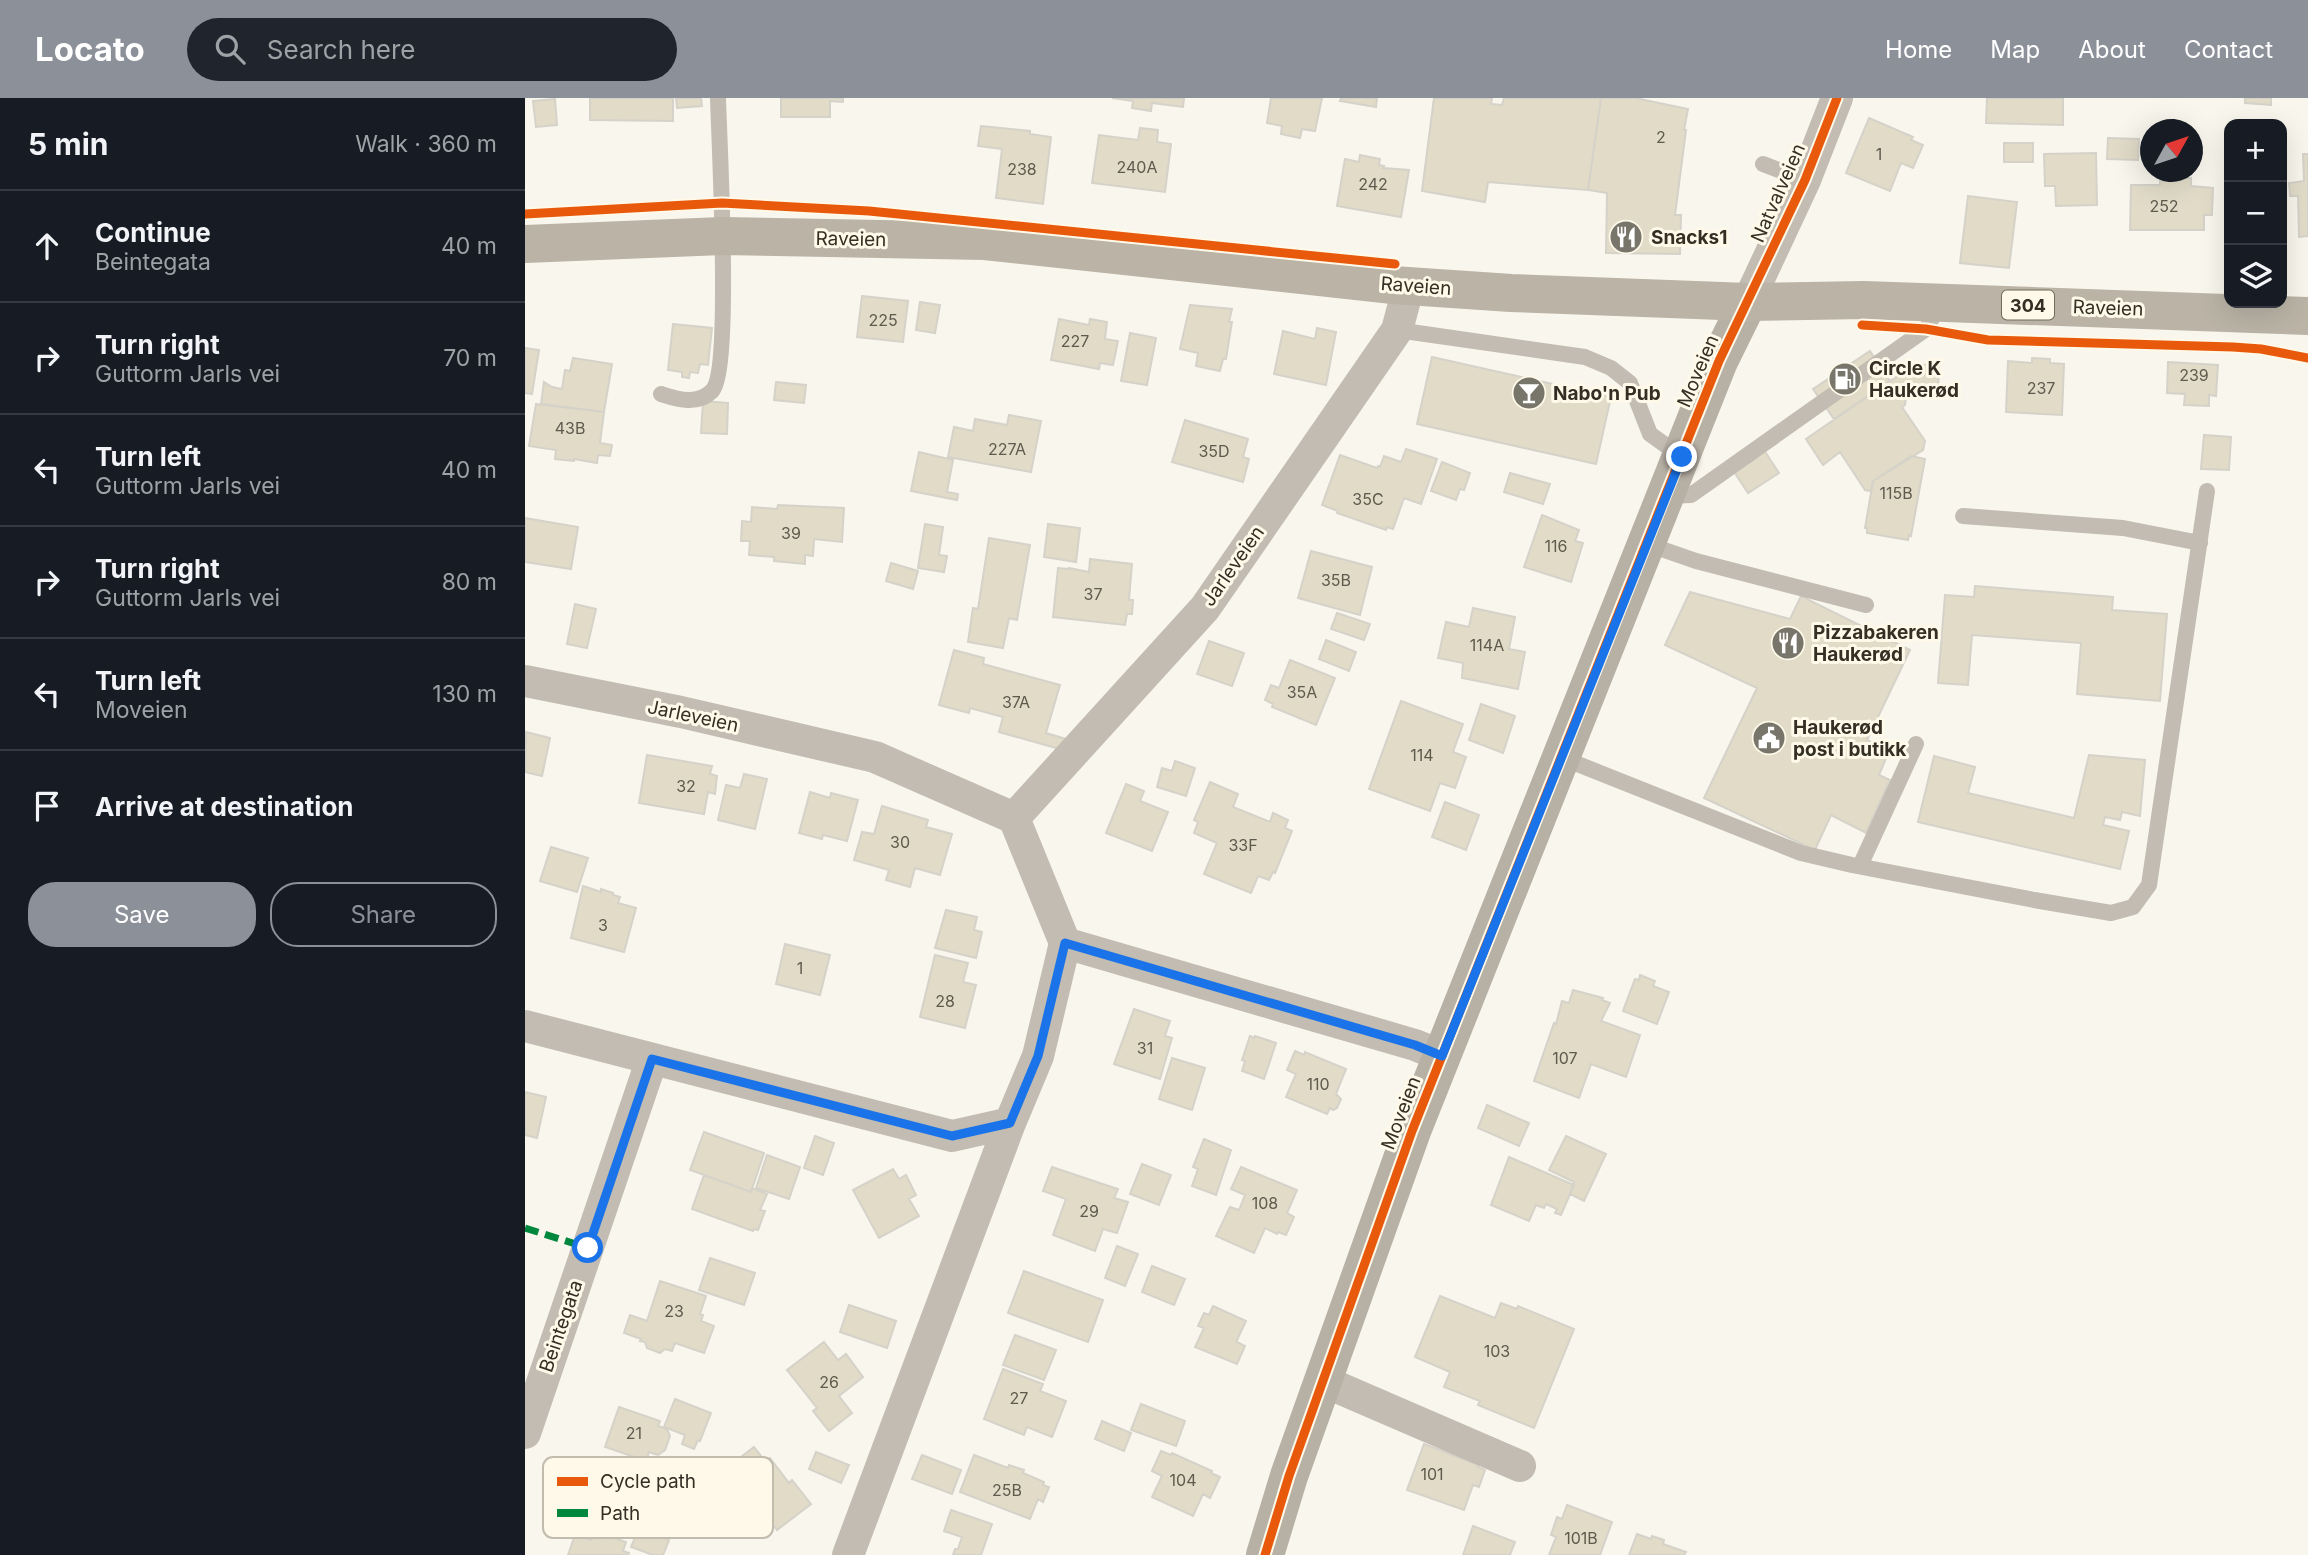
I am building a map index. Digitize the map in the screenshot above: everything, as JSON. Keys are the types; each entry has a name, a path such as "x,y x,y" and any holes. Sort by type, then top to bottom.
{"main road":[{"name":"Raveien","path":"525,244 722,236 985,242 1393,285 1597,298 2224,307"},
{"name":"Raveien","path":"2262,308 2308,316"}],"street":[{"name":"Natvalveien","path":"1748,302 1805,180 1837,98"},
{"name":"Jarleveien","path":"525,681 681,712 875,757 1014,818 1205,608 1397,330 1409,285"},
{"name":"Moveien","path":"1265,1555 1289,1476 1412,1131 1719,361 1748,302"},
{"path":"848,1555 1010,1123 1038,1056 1065,943 1014,818"},
{"path":"1065,943 1415,1045 1442,1056"},
{"path":"525,1026 952,1136 1010,1123"},
{"name":"Beintegata","path":"525,1433 652,1059"},
{"path":"1323,1381 1520,1466"}],"lane":[{"path":"661,394 682,401 699,399 711,393 717,384 722,353 722,236 717,98"},
{"path":"1763,164 1805,180"},
{"path":"1666,496 1691,495 1926,329 1941,303"},
{"path":"1397,330 1585,357 1611,368 1630,383 1650,434 1682,457"},
{"path":"1560,757 1801,853 2111,913 2133,907 2149,884 2207,491"},
{"path":"1963,516 2123,528 2200,543"},
{"path":"1647,544 1696,561 1866,605"},
{"path":"1860,866 1916,744"}],"building":[{"path":"590,98 673,98 673,121 590,120"},
{"path":"676,98 701,98 702,106 677,108"},
{"path":"781,98 843,98 843,102 830,101 830,117 781,117"},
{"path":"1112,98 1184,98 1183,107 1152,103 1151,111 1132,108 1133,101"},
{"path":"1271,98 1322,98 1315,131 1302,129 1300,138 1281,134 1282,126 1267,123"},
{"path":"1341,98 1377,98 1376,107 1340,101"},
{"path":"1434,98 1492,98 1491,104 1502,105 1504,98 1601,98 1588,190 1488,182 1485,202 1422,191"},
{"path":"1601,98 1635,98 1688,109 1675,215 1681,215 1680,254 1606,253 1607,193 1588,190"},
{"path":"1987,98 2063,98 2063,125 1986,123"},
{"path":"2245,98 2271,98 2271,105 2245,103"},
{"path":"555,99 557,125 536,127 533,101"},
{"path":"1869,118 1913,137 1911,140 1923,145 1913,168 1901,163 1890,191 1846,173"},
{"path":"981,126 1030,131 1030,134 1051,137 1043,204 996,198 1002,149 978,146"},
{"path":"1140,128 1158,130 1157,142 1171,144 1165,192 1092,183 1099,135 1138,140"},
{"path":"2108,138 2139,139 2138,160 2107,159"},
{"path":"2004,143 2033,143 2033,162 2004,162"},
{"path":"2096,153 2097,205 2056,206 2055,186 2045,186 2044,154"},
{"path":"2303,154 2308,154 2308,236 2299,237 2298,196 2290,196 2289,183 2304,181"},
{"path":"1360,155 1380,159 1379,165 1384,166 1383,168 1409,170 1401,217 1337,206 1345,159 1359,162"},
{"path":"2160,182 2191,182 2191,186 2213,188 2212,215 2204,215 2204,230 2130,230 2131,185 2160,185"},
{"path":"1968,196 2017,202 2009,268 1960,263"},
{"path":"862,296 908,301 903,342 857,337"},
{"path":"920,302 940,305 935,333 916,330"},
{"path":"1190,305 1232,309 1226,359 1223,359 1220,371 1196,366 1198,353 1180,349"},
{"path":"1059,319 1089,325 1090,319 1107,322 1105,339 1118,341 1113,365 1100,363 1099,369 1051,360"},
{"path":"673,324 712,328 708,365 700,364 698,373 690,372 689,378 682,377 682,372 668,370"},
{"path":"1317,328 1336,332 1326,385 1274,374 1283,331 1315,339"},
{"path":"1130,333 1156,338 1147,385 1121,381"},
{"path":"525,348 539,350 532,394 525,393"},
{"path":"1870,351 1890,381 1834,419 1813,389"},
{"path":"1432,357 1611,397 1596,464 1417,424"},
{"path":"573,358 612,364 604,412 541,404 544,382 562,389 565,370 570,371"},
{"path":"2032,358 2050,359 2050,363 2064,364 2062,415 2006,412 2008,361 2032,363"},
{"path":"2168,362 2218,365 2216,396 2209,395 2209,406 2184,405 2185,394 2167,393"},
{"path":"1915,364 1939,366 1938,391 1907,388 1905,405 1902,407 1925,441 1923,450 1873,481 1871,491 1865,490 1840,452 1823,465 1806,439"},
{"path":"776,382 806,385 804,403 774,400"},
{"path":"703,401 728,403 727,434 701,433"},
{"path":"536,404 604,412 600,443 612,445 610,456 598,455 597,463 555,459 556,450 529,446"},
{"path":"1009,415 1041,421 1031,472 948,457 954,427 973,431 975,419 1007,425"},
{"path":"1185,420 1248,439 1243,457 1249,459 1243,482 1172,462"},
{"path":"2204,435 2231,437 2229,470 2201,469"},
{"path":"1762,447 1779,473 1748,493 1731,467"},
{"path":"1406,449 1437,459 1421,504 1404,498 1393,529 1387,527 1386,530 1322,505 1340,455 1377,468 1384,456 1401,462"},
{"path":"919,452 953,460 947,492 958,494 957,500 911,491"},
{"path":"1911,456 1925,459 1911,536 1909,535 1908,540 1867,533 1865,528 1873,481"},
{"path":"1442,462 1470,473 1464,490 1460,489 1456,500 1431,491"},
{"path":"1510,473 1550,484 1543,504 1504,492"},
{"path":"778,505 844,508 842,542 814,539 813,556 805,555 805,564 749,555 750,541 741,541 742,521 751,522 752,507 777,509"},
{"path":"1542,515 1579,530 1575,541 1583,543 1571,582 1524,567"},
{"path":"525,518 578,527 571,569 525,562"},
{"path":"925,524 943,527 939,555 947,556 944,572 918,568"},
{"path":"1048,524 1080,528 1076,562 1044,557"},
{"path":"989,538 1030,545 1017,620 1009,618 1003,648 968,642 973,608 978,609"},
{"path":"1311,551 1372,567 1360,615 1298,598"},
{"path":"1090,559 1132,564 1129,600 1133,600 1132,614 1127,614 1125,625 1053,617 1058,568 1089,572"},
{"path":"891,563 918,571 913,589 886,581"},
{"path":"1975,586 2113,597 2112,610 2167,614 2160,701 2077,694 2081,643 1972,635 1968,685 1938,683 1945,595 1974,597"},
{"path":"1690,592 1790,619 1801,596 1910,650 1867,740 1889,751 1879,775 1890,780 1866,833 1831,815 1815,850 1704,798 1757,688 1665,645"},
{"path":"575,604 596,609 587,648 567,644"},
{"path":"1473,608 1515,617 1509,649 1525,652 1518,689 1462,678 1463,663 1438,658 1446,622 1469,627"},
{"path":"1337,613 1370,624 1364,640 1331,629"},
{"path":"1326,640 1356,652 1349,671 1319,659"},
{"path":"1209,641 1244,653 1232,686 1197,674"},
{"path":"954,650 984,658 983,664 1060,685 1046,733 1066,739 1063,750 999,732 1003,717 970,708 969,713 939,705"},
{"path":"1290,660 1335,678 1316,725 1272,707 1273,704 1265,700 1271,685 1279,688"},
{"path":"1401,701 1463,724 1453,752 1466,757 1455,788 1440,783 1430,811 1369,789"},
{"path":"1481,704 1515,716 1503,753 1469,740"},
{"path":"526,732 550,738 542,776 525,772"},
{"path":"647,755 712,766 710,774 717,776 715,794 708,792 704,814 639,803"},
{"path":"2089,755 2145,760 2140,816 2122,812 2120,820 2105,817 2103,825 2129,831 2120,869 1918,822 1934,756 1975,767 1968,793 2074,818"},
{"path":"1175,761 1195,768 1186,796 1157,787 1162,768 1172,771"},
{"path":"744,774 767,779 755,829 718,820 726,785 740,788"},
{"path":"1210,782 1238,794 1233,807 1270,822 1273,813 1288,820 1285,828 1292,831 1275,873 1273,872 1269,880 1258,876 1251,893 1204,874 1217,843 1194,833 1198,822 1194,820"},
{"path":"1126,784 1144,791 1140,801 1168,812 1152,851 1106,833"},
{"path":"810,792 830,798 831,793 858,800 847,841 823,835 822,839 799,833"},
{"path":"1445,802 1479,815 1466,850 1432,837"},
{"path":"882,806 928,820 926,827 952,834 940,875 915,868 910,887 886,880 889,870 854,860 862,832 874,834"},
{"path":"551,847 588,858 577,892 540,881"},
{"path":"583,886 613,893 620,897 618,903 636,908 624,952 571,938"},
{"path":"946,910 977,917 974,930 982,932 976,958 935,948"},
{"path":"785,944 830,955 820,995 776,984"},
{"path":"935,955 968,963 963,982 976,985 965,1028 920,1017"},
{"path":"1640,975 1655,981 1653,986 1669,992 1657,1024 1623,1011 1635,979 1639,980"},
{"path":"1573,990 1603,998 1602,1000 1610,1003 1601,1021 1640,1035 1626,1077 1591,1064 1579,1098 1534,1081 1562,1001 1569,1003"},
{"path":"1134,1009 1170,1021 1165,1036 1172,1038 1160,1079 1114,1064"},
{"path":"1250,1036 1276,1043 1264,1079 1242,1071 1245,1061 1242,1060"},
{"path":"1295,1051 1304,1055 1305,1052 1346,1069 1336,1094 1341,1099 1337,1108 1330,1108 1327,1114 1286,1097 1296,1074 1287,1070"},
{"path":"1172,1058 1205,1068 1192,1110 1159,1099"},
{"path":"525,1092 546,1097 537,1138 525,1135"},
{"path":"1487,1105 1529,1123 1519,1146 1478,1128"},
{"path":"704,1132 764,1153 751,1192 690,1170"},
{"path":"815,1136 834,1143 823,1175 804,1168"},
{"path":"1566,1136 1606,1154 1584,1201 1570,1194 1574,1182 1549,1170"},
{"path":"1204,1139 1231,1150 1216,1195 1192,1186 1198,1169 1193,1167"},
{"path":"767,1155 800,1167 789,1199 756,1188"},
{"path":"1509,1157 1574,1185 1561,1215 1555,1213 1557,1209 1546,1204 1544,1208 1536,1205 1529,1221 1491,1205"},
{"path":"1142,1164 1171,1175 1159,1205 1130,1194"},
{"path":"1052,1167 1118,1189 1114,1198 1128,1202 1117,1233 1103,1229 1095,1251 1053,1235 1066,1199 1043,1191"},
{"path":"1241,1167 1297,1190 1287,1213 1294,1217 1286,1235 1265,1228 1254,1253 1216,1236 1230,1207 1239,1210 1245,1195 1231,1189"},
{"path":"893,1169 899,1179 906,1175 916,1195 909,1199 919,1216 879,1238 853,1190"},
{"path":"704,1175 751,1192 752,1188 767,1194 760,1210 765,1211 758,1230 753,1231 692,1209"},
{"path":"1117,1246 1138,1254 1125,1286 1105,1278"},
{"path":"710,1258 755,1273 744,1305 699,1290"},
{"path":"1152,1266 1185,1279 1174,1305 1142,1292"},
{"path":"1024,1271 1103,1300 1088,1342 1008,1313"},
{"path":"660,1281 706,1296 700,1314 703,1315 701,1321 714,1326 704,1353 675,1343 672,1351 665,1349 660,1353 647,1348 641,1339 624,1333 630,1315 647,1321"},
{"path":"1440,1296 1495,1318 1501,1303 1517,1309 1518,1306 1574,1329 1534,1428 1478,1405 1480,1401 1444,1387 1450,1372 1415,1357"},
{"path":"849,1305 896,1321 887,1348 840,1332"},
{"path":"1213,1306 1246,1321 1237,1340 1245,1346 1237,1364 1195,1347 1204,1328 1198,1326 1204,1313 1209,1315"},
{"path":"1015,1335 1056,1350 1044,1380 1003,1365"},
{"path":"824,1342 838,1360 846,1354 863,1377 839,1396 852,1413 829,1431 813,1411 817,1408 787,1370"},
{"path":"1003,1369 1043,1384 1040,1391 1066,1401 1052,1437 1027,1427 1024,1435 984,1419"},
{"path":"675,1399 711,1413 694,1449 682,1444 685,1435 664,1427"},
{"path":"1141,1404 1185,1421 1176,1446 1131,1430"},
{"path":"619,1407 660,1421 658,1426 667,1429 670,1436 665,1450 658,1455 649,1452 647,1457 634,1457 605,1447"},
{"path":"1102,1421 1131,1433 1124,1451 1095,1439"},
{"path":"1424,1444 1479,1465 1478,1467 1485,1470 1479,1487 1473,1485 1464,1510 1407,1490"},
{"path":"754,1447 762,1457 741,1457"},
{"path":"1161,1451 1171,1455 1172,1453 1220,1477 1210,1498 1203,1494 1193,1516 1152,1497 1162,1476 1152,1471"},
{"path":"816,1452 849,1465 841,1483 809,1469"},
{"path":"922,1455 961,1470 952,1494 912,1479"},
{"path":"974,1455 1008,1468 1009,1465 1024,1470 1023,1473 1049,1487 1043,1502 1038,1499 1030,1519 960,1492"},
{"path":"773,1462 789,1483 792,1480 811,1504 777,1530 773,1525"},
{"path":"1567,1505 1612,1522 1600,1555 1549,1555 1556,1537 1551,1535 1557,1517 1562,1519"},
{"path":"951,1510 992,1524 981,1555 953,1555 962,1537 944,1531"},
{"path":"1473,1526 1515,1542 1510,1555 1463,1555"},
{"path":"1637,1534 1664,1540 1663,1544 1686,1552 1684,1555 1629,1555"},
{"path":"574,1538 614,1538 626,1542 623,1551 629,1553 568,1555"},
{"path":"635,1538 669,1540 663,1555 653,1555 631,1547"}],"marked path":[{"path":"525,1228 588,1248"}],"cycle path":[{"path":"1265,1555 1289,1476 1412,1131 1719,361 1805,180 1837,98"},
{"path":"525,214 722,203 869,211 1395,264"},
{"path":"1862,325 1926,329 1988,340 2233,347 2308,358"}],"place":[{"name":"Snacks1","path":"1626,237"},
{"name":"Circle K Haukerød","path":"1845,379"},
{"name":"Nabo'n Pub","path":"1529,393"},
{"name":"Pizzabakeren Haukerød","path":"1788,643"},
{"name":"Haukerød post i butikk","path":"1769,738"}],"route":[{"path":"588,1248 652,1059 952,1136 1010,1123 1038,1056 1065,943 1415,1045 1442,1056 1682,457"}]}
